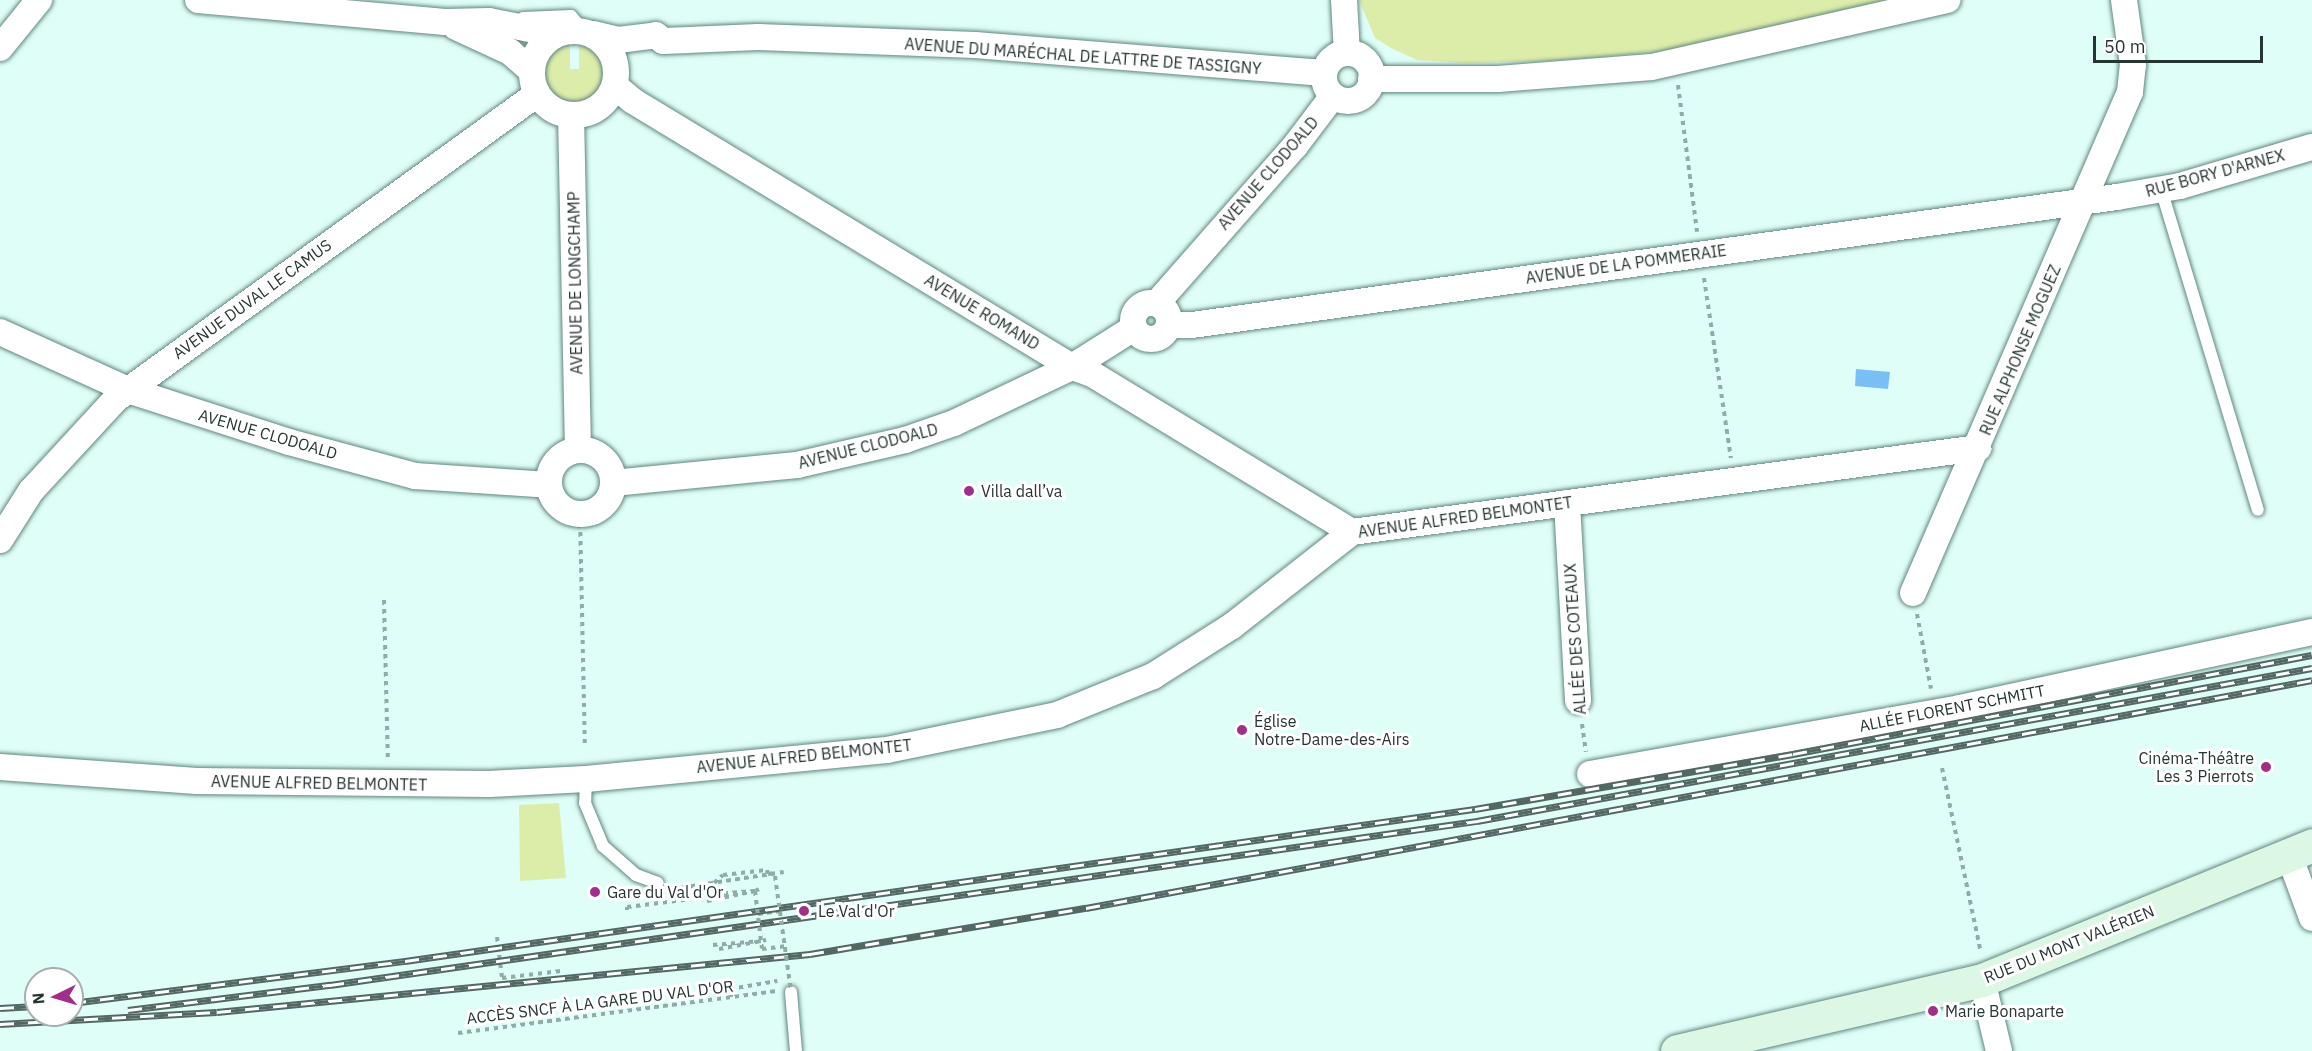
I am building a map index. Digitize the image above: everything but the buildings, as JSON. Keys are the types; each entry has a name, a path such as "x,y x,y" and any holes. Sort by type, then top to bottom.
{"main road":[{"name":"RUE DU MONT VALÉRIEN","path":"1677,1051 1746,1043 1982,968 2301,850"}],"street":[{"path":"0,48 39,0"},
{"path":"198,0 445,22 489,21 555,34 588,32 606,44 615,59 615,86 598,109 571,116 558,112 510,51 445,22"},
{"path":"1371,79 1498,79 1652,67 1948,0"},
{"name":"RUE ALPHONSE MOGUEZ","path":"1913,593 1978,448 2130,92 2133,65 2124,0"},
{"path":"1345,8 1347,53"},
{"name":"AVENUE DU MARÉCHAL DE LATTRE DE TASSIGNY","path":"588,32 618,40 656,35 663,41 758,37 975,45 1328,85"},
{"path":"535,83 535,56 555,34"},
{"name":"AVENUE DU MARÉCHAL DE LATTRE DE TASSIGNY","path":"615,59 657,49 663,41"},
{"path":"1347,53 1365,60 1371,79 1360,98 1346,101 1328,85 1332,59 1347,53"},
{"name":"AVENUE DUVAL LE CAMUS","path":"0,540 31,491 128,390 535,83"},
{"name":"AVENUE CLODOALD","path":"613,483 796,465 886,445 954,423 1072,367 1134,328 1136,310 1143,304 1163,314 1295,146 1328,85"},
{"name":"AVENUE ROMAND","path":"615,86 633,101 1072,367 1092,374 1352,532"},
{"name":"AVENUE DE LONGCHAMP","path":"571,116 578,450"},
{"name":"RUE BORY D'ARNEX","path":"2082,201 2161,189 2312,147"},
{"name":"AVENUE DE LA POMMERAIE","path":"1163,314 1192,325 2082,201"},
{"name":"AVENUE CLODOALD","path":"0,332 128,390 290,442 415,476 549,485"},
{"name":"AVENUE ALFRED BELMONTET","path":"2,775 388,785 586,779 888,750 1057,715 1153,676 1232,626 1352,532 1978,448"},
{"path":"578,450 600,456 608,464 613,483 610,496 599,508 580,514 557,504 549,485 554,464 578,450"},
{"name":"ALLÉE DES COTEAUX","path":"1567,503 1578,701"},
{"name":"ALLÉE FLORENT SCHMITT","path":"1590,774 1960,708 2312,632"},
{"path":"2301,850 2312,918"},
{"path":"1982,968 1999,1051"}],"lane":[{"path":"489,21 571,16 588,32"},
{"path":"2161,189 2258,510"},
{"path":"586,779 585,803 603,846 636,875 658,883"},
{"path":"789,991 796,1051"}],"path":[{"path":"1679,91 1697,233"},
{"path":"1702,269 1734,480"},
{"path":"580,514 585,744"},
{"path":"1913,593 1932,698"},
{"path":"384,600 388,785"},
{"name":"ALLÉE DES COTEAUX","path":"1578,701 1590,774"},
{"path":"1942,768 1982,968"},
{"path":"658,883 673,889 773,877 784,872 723,875 713,884"},
{"path":"773,877 785,946 789,991"},
{"path":"757,890 758,914 764,941 762,949 785,946"},
{"path":"712,894 757,890"},
{"path":"706,900 749,895 757,890"},
{"path":"627,910 627,907 692,898"},
{"path":"758,914 780,911"},
{"path":"497,937 502,978 561,970"},
{"path":"713,945 755,939 764,941"},
{"path":"719,949 756,945 764,941"},
{"path":"731,997 730,988 780,981"},
{"name":"ACCÈS SNCF À LA GARE DU VAL D'OR","path":"458,1033 789,991"}],"green space":[{"path":"1359,0 1914,0 1701,48 1550,61 1466,63 1417,60 1393,49 1375,38"},
{"path":"570,41 570,69 579,69 579,41 598,50 607,68 603,91 581,107 558,103 545,90 541,80 546,57 555,47"},
{"path":"559,803 566,878 520,881 519,805"}],"water":[{"path":"1856,369 1890,372 1888,389 1855,386"}],"railway":[{"path":"84,1001 405,961 1475,809 1793,754 2312,655"},
{"path":"128,1010 330,985 1477,821 2312,668"},
{"path":"0,1024 217,1012 810,954 1086,908 2312,680"},
{"path":"0,1008 24,1007"}],"place":[{"name":"Villa dall’va","path":"969,491"},
{"name":"Église Notre-Dame-des-Airs","path":"1242,730"},
{"name":"Cinéma-Théâtre Les 3 Pierrots","path":"2266,767"},
{"name":"Gare du Val d'Or","path":"595,892"},
{"name":"Le Val d'Or","path":"804,911"},
{"name":"Marie Bonaparte","path":"1933,1011"}]}
